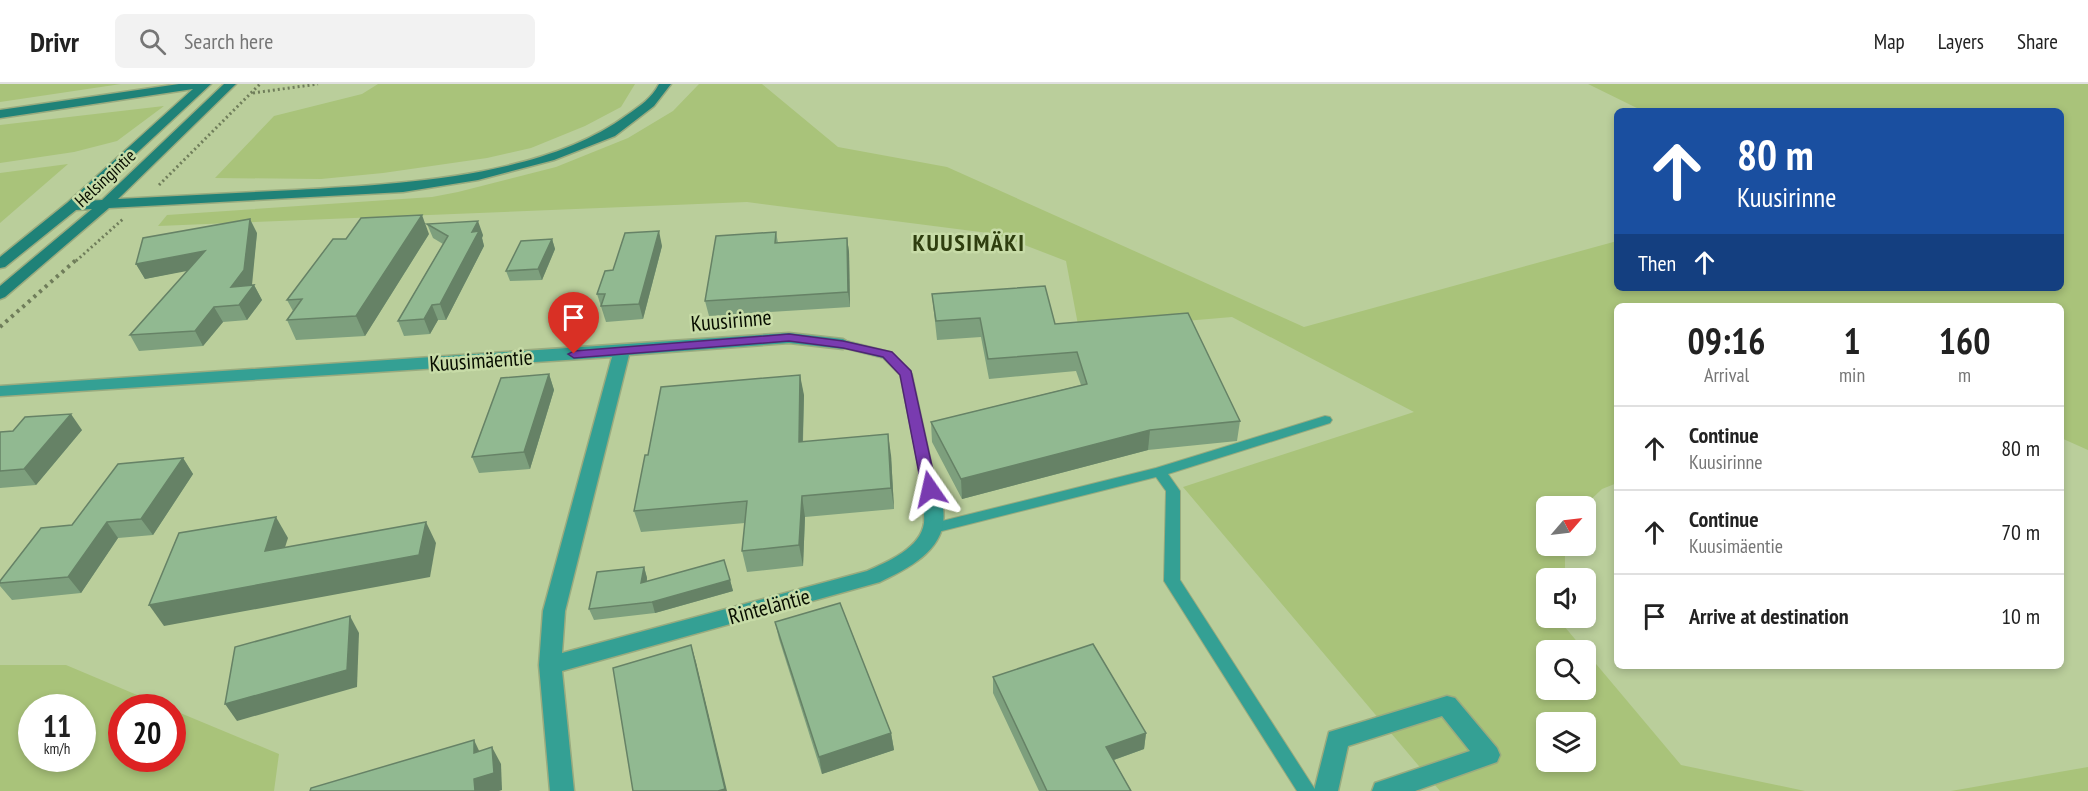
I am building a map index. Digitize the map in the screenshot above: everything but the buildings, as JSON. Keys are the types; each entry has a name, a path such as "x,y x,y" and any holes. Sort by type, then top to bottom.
{"main road":[{"path":"0,114 203,84"},
{"name":"Helsingintie","path":"0,264 72,206 203,84"},
{"name":"Helsingintie","path":"0,294 106,204 230,84"},
{"path":"72,206 403,188 478,176 550,157 611,133 650,104 662,90 664,84"}],"street":[{"name":"Kuusirinne","path":"622,351 789,338 843,344"},
{"name":"Kuusimäentie","path":"0,391 622,351"},
{"path":"562,791 550,665 555,611 622,351"},
{"path":"930,489 933,528"},
{"name":"Rinteläntie","path":"550,665 873,578 903,563 923,544 933,528"},
{"path":"1326,791 1337,739 1447,705 1488,755 1384,791"}],"lane":[{"path":"843,344 887,355 906,374 930,489"},
{"path":"933,528 1159,472 1325,420"},
{"path":"1159,472 1173,491 1172,581 1307,791"}],"path":[{"path":"252,93 318,84"}],"green space":[{"path":"0,84 121,84 0,102"},
{"path":"378,84 635,84 621,107 585,126 531,148 487,158 383,173 321,179 215,178 274,116 362,94"},
{"path":"699,84 762,84 838,147 947,167 1304,327 1614,242 1614,291 2064,291 2064,108 1637,108 1588,84 2088,84 2088,450 2064,439 2064,303 1614,303 1614,484 1602,489 1595,496 1536,496 1536,556 1565,556 1565,568 1536,568 1536,628 1566,628 1576,640 1536,640 1536,700 1596,700 1596,664 1681,765 1805,791 1440,791 1183,487 1414,412 1232,317 1079,330 1066,261 996,234 747,202 158,226 167,215 432,197 556,167 628,138 673,111"},
{"path":"164,106 117,141 74,152 0,163 0,125"},
{"path":"68,164 0,223 0,173"},
{"path":"0,665 66,665 135,694 108,694 108,772 186,772 186,715 279,754 274,791 0,791"},
{"path":"2088,767 2088,791 1951,791"}],"district":[{"name":"KUUSIMÄKI","path":"969,242"}],"route":[{"path":"574,354 789,338 843,344 887,355 906,374 930,489"}]}
